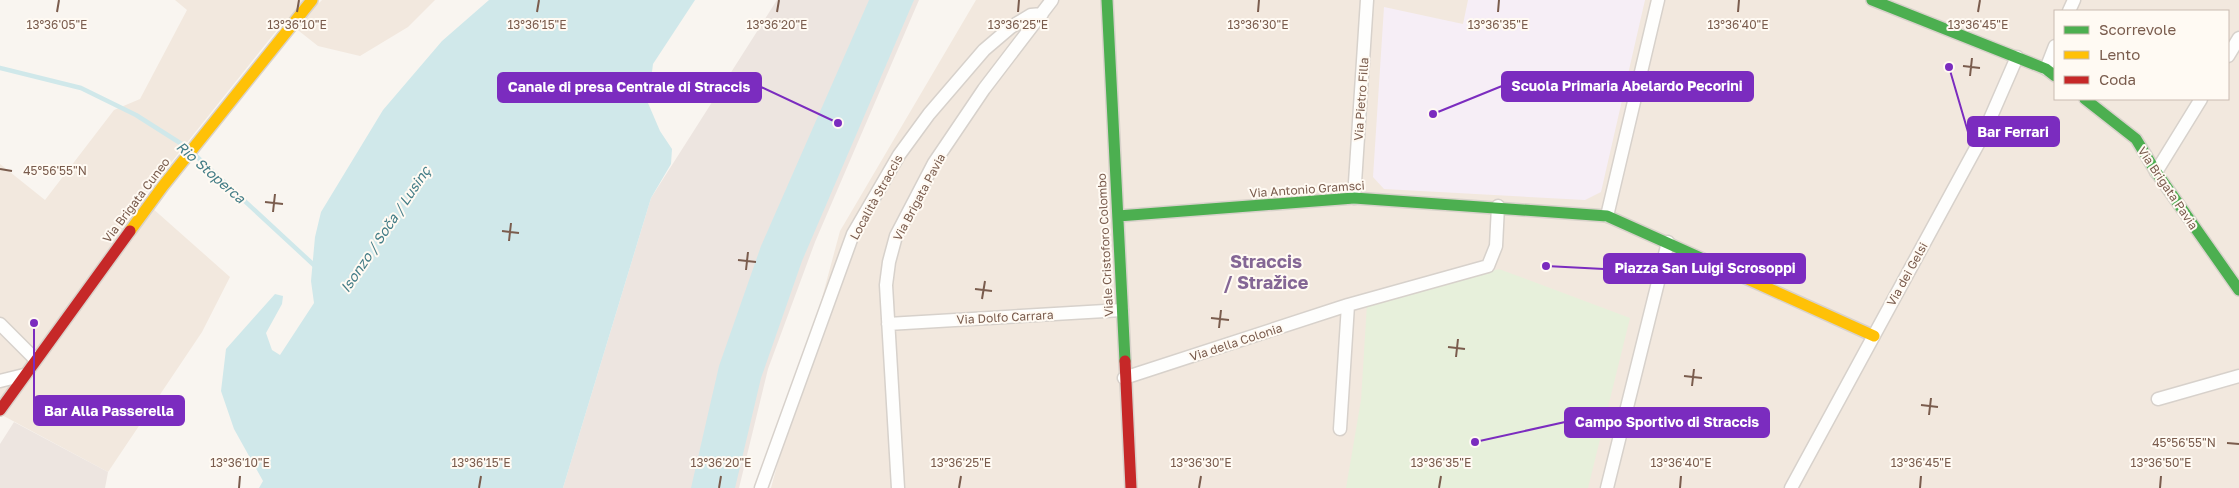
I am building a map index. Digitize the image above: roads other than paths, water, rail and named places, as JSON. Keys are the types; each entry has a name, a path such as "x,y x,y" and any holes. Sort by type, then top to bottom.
{"street":[{"name":"Via Brigata Cuneo","path":"0,410 35,359 185,158 312,0"},
{"name":"Via Brigata Pavia","path":"898,488 886,285 888,262 896,236 934,163 984,89 1052,0"},
{"name":"Viale Cristoforo Colombo","path":"1107,0 1124,378 1131,488"},
{"name":"Via Pietro Filla","path":"1354,198 1367,0"},
{"path":"1607,216 1658,0"},
{"path":"1872,0 1897,5 2051,72 2054,52"},
{"name":"Località Straccis","path":"761,488 853,234 899,155 929,114 984,50 1011,27 1031,15 1042,14"},
{"path":"2229,54 2239,38"},
{"name":"Via dei Gelsi","path":"1791,488 1983,136 2017,57"},
{"name":"Via Brigata Pavia","path":"2085,100 2136,140 2156,172 2239,290"},
{"path":"2156,172 2201,100"},
{"name":"Via Antonio Gramsci","path":"1118,216 1354,198 1498,206"},
{"path":"1498,206 1607,216 1874,336"},
{"name":"Via della Colonia","path":"1124,378 1348,305 1488,266 1496,246 1498,206"},
{"path":"1607,488 1668,242"},
{"path":"1340,429 1348,305"},
{"name":"Via Dolfo Carrara","path":"888,324 1122,310"},
{"path":"0,324 35,359"},
{"path":"0,381 24,375"},
{"path":"2158,399 2239,376"}],"water":[{"name":"Isonzo / Soča / Lusinç","path":"489,0 695,0 653,64 648,103 660,131 672,149 671,164 651,198 563,488 259,488 263,481 234,429 221,391 226,349 275,294 283,296 282,304 266,333 272,350 280,355 314,303 311,281 315,237 321,212 383,110 442,41"},
{"path":"869,0 914,0 802,261 761,378 735,488 691,488 719,366 761,246"}],"waterway":[{"name":"Rio Stoperca","path":"0,68 81,88 136,115 188,148"},
{"name":"Rio Stoperca","path":"195,155 316,267"}],"place":[{"name":"Bar Ferrari","path":"1949,67"},
{"name":"Scuola Primaria Abelardo Pecorini","path":"1433,114"},
{"name":"Canale di presa Centrale di Straccis","path":"838,123"},
{"name":"Piazza San Luigi Scrosoppi","path":"1546,266"},
{"name":"Bar Alla Passerella","path":"34,323"},
{"name":"Campo Sportivo di Straccis","path":"1475,442"}],"district":[{"name":"Straccis / Stražice","path":"1266,271"}]}
